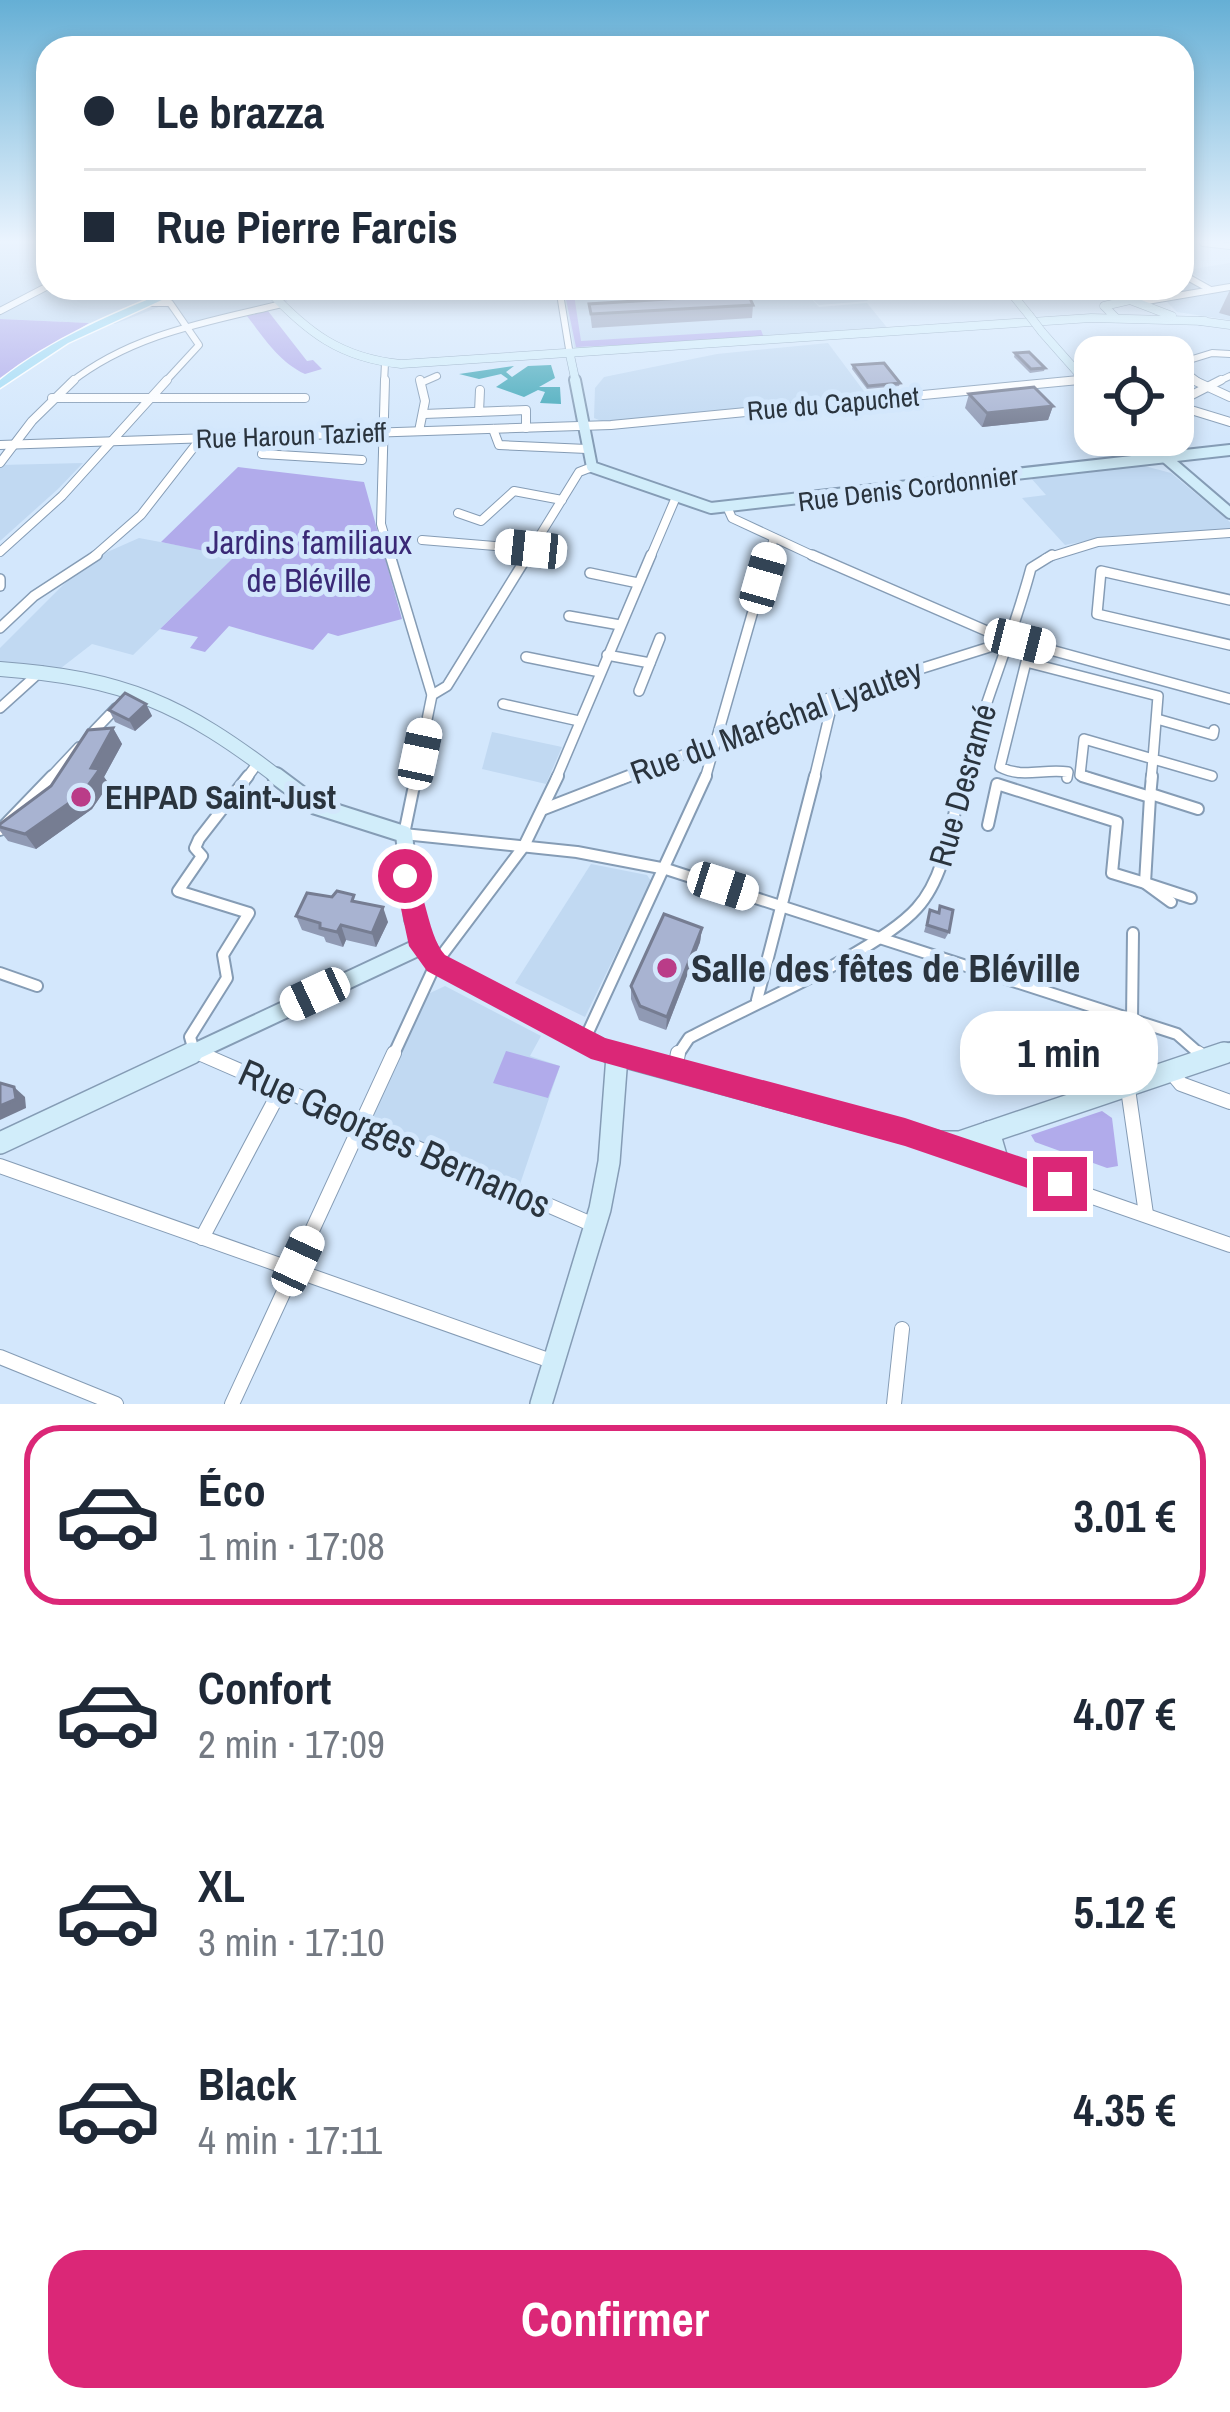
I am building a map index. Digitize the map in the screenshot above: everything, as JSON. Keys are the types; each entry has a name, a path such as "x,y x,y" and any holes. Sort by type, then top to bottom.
{"main road":[{"path":"0,385 46,349 134,309"}],"street":[{"path":"0,551 114,441 199,345 174,309"},
{"path":"0,463 51,398 103,356 187,326 262,309"},
{"path":"286,309 322,345 386,363 1091,318 1140,322 1159,309"},
{"path":"432,695 447,686 579,472 592,467 564,355 561,309"},
{"path":"1023,309 1074,364"},
{"path":"1150,309 1230,325"},
{"path":"1091,318 1106,311 1121,319"},
{"path":"1194,358 1230,354"},
{"path":"386,363 381,524 432,695 404,833 405,876 421,946 436,963 617,1056 939,1142 1230,1245"},
{"path":"419,431 424,414 421,380 437,376"},
{"path":"1194,394 1230,376"},
{"path":"1194,378 1230,397"},
{"name":"Rue du Capuchet","path":"583,426 1074,381"},
{"path":"478,412 480,390"},
{"path":"51,398 304,398"},
{"path":"1194,409 1230,422"},
{"path":"424,414 526,410 526,428"},
{"name":"Rue Haroun Tazieff","path":"0,445 583,426"},
{"path":"493,429 499,446 587,449"},
{"path":"268,436 262,454 362,460"},
{"path":"0,628 32,596 98,554 152,500 201,438"},
{"name":"Rue Denis Cordonnier","path":"592,467 676,497 728,509 1230,450"},
{"path":"1163,456 1230,513"},
{"path":"458,513 481,521 514,491 562,500"},
{"path":"232,1404 436,963 524,846 543,810 676,497"},
{"path":"728,509 732,518 916,604 1012,640 1230,699"},
{"name":"Rue Desramé","path":"674,1072 689,1038 880,937 918,907 930,891 980,712 1012,640 1027,574 1048,556 1127,540 1230,533"},
{"path":"584,1041 700,798 774,538"},
{"path":"422,540 531,549"},
{"path":"1230,600 1101,571 1097,614 1230,645"},
{"path":"590,573 638,583"},
{"path":"569,616 620,625"},
{"path":"639,691 660,638"},
{"name":"Rue du Maréchal Lyautey","path":"543,810 834,696 1012,640"},
{"path":"607,655 650,664"},
{"path":"526,657 600,672"},
{"path":"1067,778 1068,772 1054,768 1022,776 1000,767 1027,662 1158,696 1144,883"},
{"path":"0,669 41,671 132,691 215,729 324,809 404,833 666,869 1177,1034 1205,1059"},
{"path":"0,708 41,671"},
{"path":"0,830 132,691"},
{"path":"757,1000 834,696"},
{"path":"503,704 579,721"},
{"path":"1157,719 1213,735 1214,730"},
{"path":"1198,809 1080,775 1084,739 1211,776"},
{"path":"194,1051 190,1037 227,978 223,955 249,913 178,891 202,856 195,848 200,838 257,764"},
{"path":"988,825 1000,782 1117,822 1112,873 1192,898"},
{"path":"1144,883 1172,902"},
{"path":"1132,1020 1133,933"},
{"path":"0,1143 421,946"},
{"path":"2,976 37,986"},
{"name":"Rue Georges Bernanos","path":"194,1051 596,1226"},
{"path":"939,1142 989,1132 1230,1051"},
{"path":"541,1404 596,1226 609,1162 617,1056"},
{"path":"1170,1071 1181,1084 1230,1102"},
{"path":"1126,1086 1146,1214"},
{"path":"202,1238 281,1089"},
{"path":"989,1132 998,1163"},
{"path":"0,1166 554,1362"},
{"path":"894,1404 902,1329"},
{"path":"0,1357 114,1404"}],"shaded area":[{"path":"0,309 155,309 115,324 0,319"},
{"path":"168,309 262,309 187,327"},
{"path":"567,309 871,309 889,330 582,350 574,347"},
{"path":"1174,309 1230,309 1230,320"},
{"path":"828,343 869,398 606,423 594,418 595,388 604,377 717,354"},
{"path":"83,463 58,489 0,541 0,465"},
{"path":"1137,464 1171,473 1230,522 1230,529 1113,536 1065,545 1022,498 1046,495 1031,478"},
{"path":"139,538 235,556 133,655 92,644 61,668 0,663 0,648 87,561"},
{"path":"492,732 562,747 546,784 482,769"},
{"path":"591,864 647,875 651,881 585,1017 515,983"},
{"path":"445,986 541,1036 530,1056 560,1066 519,1187 370,1121 428,994"}],"green space":[{"path":"568,309 576,309 581,341 761,330 764,338 576,347"},
{"path":"268,311 307,361 313,360 322,369 305,374 273,349 247,316"},
{"path":"0,319 89,323 0,379"},
{"name":"Jardins familiaux de Bléville","path":"238,467 364,482 402,619 338,636 328,633 313,650 229,626 205,652 190,648 198,637 160,629 234,557 161,542"},
{"path":"506,1051 560,1066 548,1098 493,1083"},
{"path":"1102,1111 1112,1118 1118,1166 1107,1168 1035,1142 1031,1135"}],"water":[{"path":"551,365 555,378 539,387 560,387 561,404 540,403 545,392 538,390 524,397 496,387 508,379 501,374 479,379 459,374 514,366 506,372 512,377 528,366"}],"building":[{"path":"590,309 690,309 591,314"},
{"path":"1029,352 1045,368 1031,369 1015,353"},
{"path":"884,363 900,383 868,386 853,365"},
{"path":"1034,387 1053,406 987,413 969,394"},
{"path":"125,693 146,704 129,720 109,710"},
{"path":"113,728 91,768 100,769 82,794 25,834 0,827 51,786 88,730"},
{"path":"337,891 354,895 352,901 383,907 372,933 341,925 337,932 296,916 307,893 332,897"},
{"path":"940,906 953,910 949,932 927,925 930,910 939,913"},
{"name":"Salle des fêtes de Bléville","path":"664,914 702,928 667,1017 640,1006 631,986"},
{"path":"0,1083 14,1087 16,1099 0,1106"}],"place":[{"name":"EHPAD Saint-Just","path":"81,797"},
{"name":"Salle des fêtes de Bléville","path":"667,968"}],"route":[{"path":"405,876 421,946 436,963 601,1050 905,1132 1060,1184"}]}
